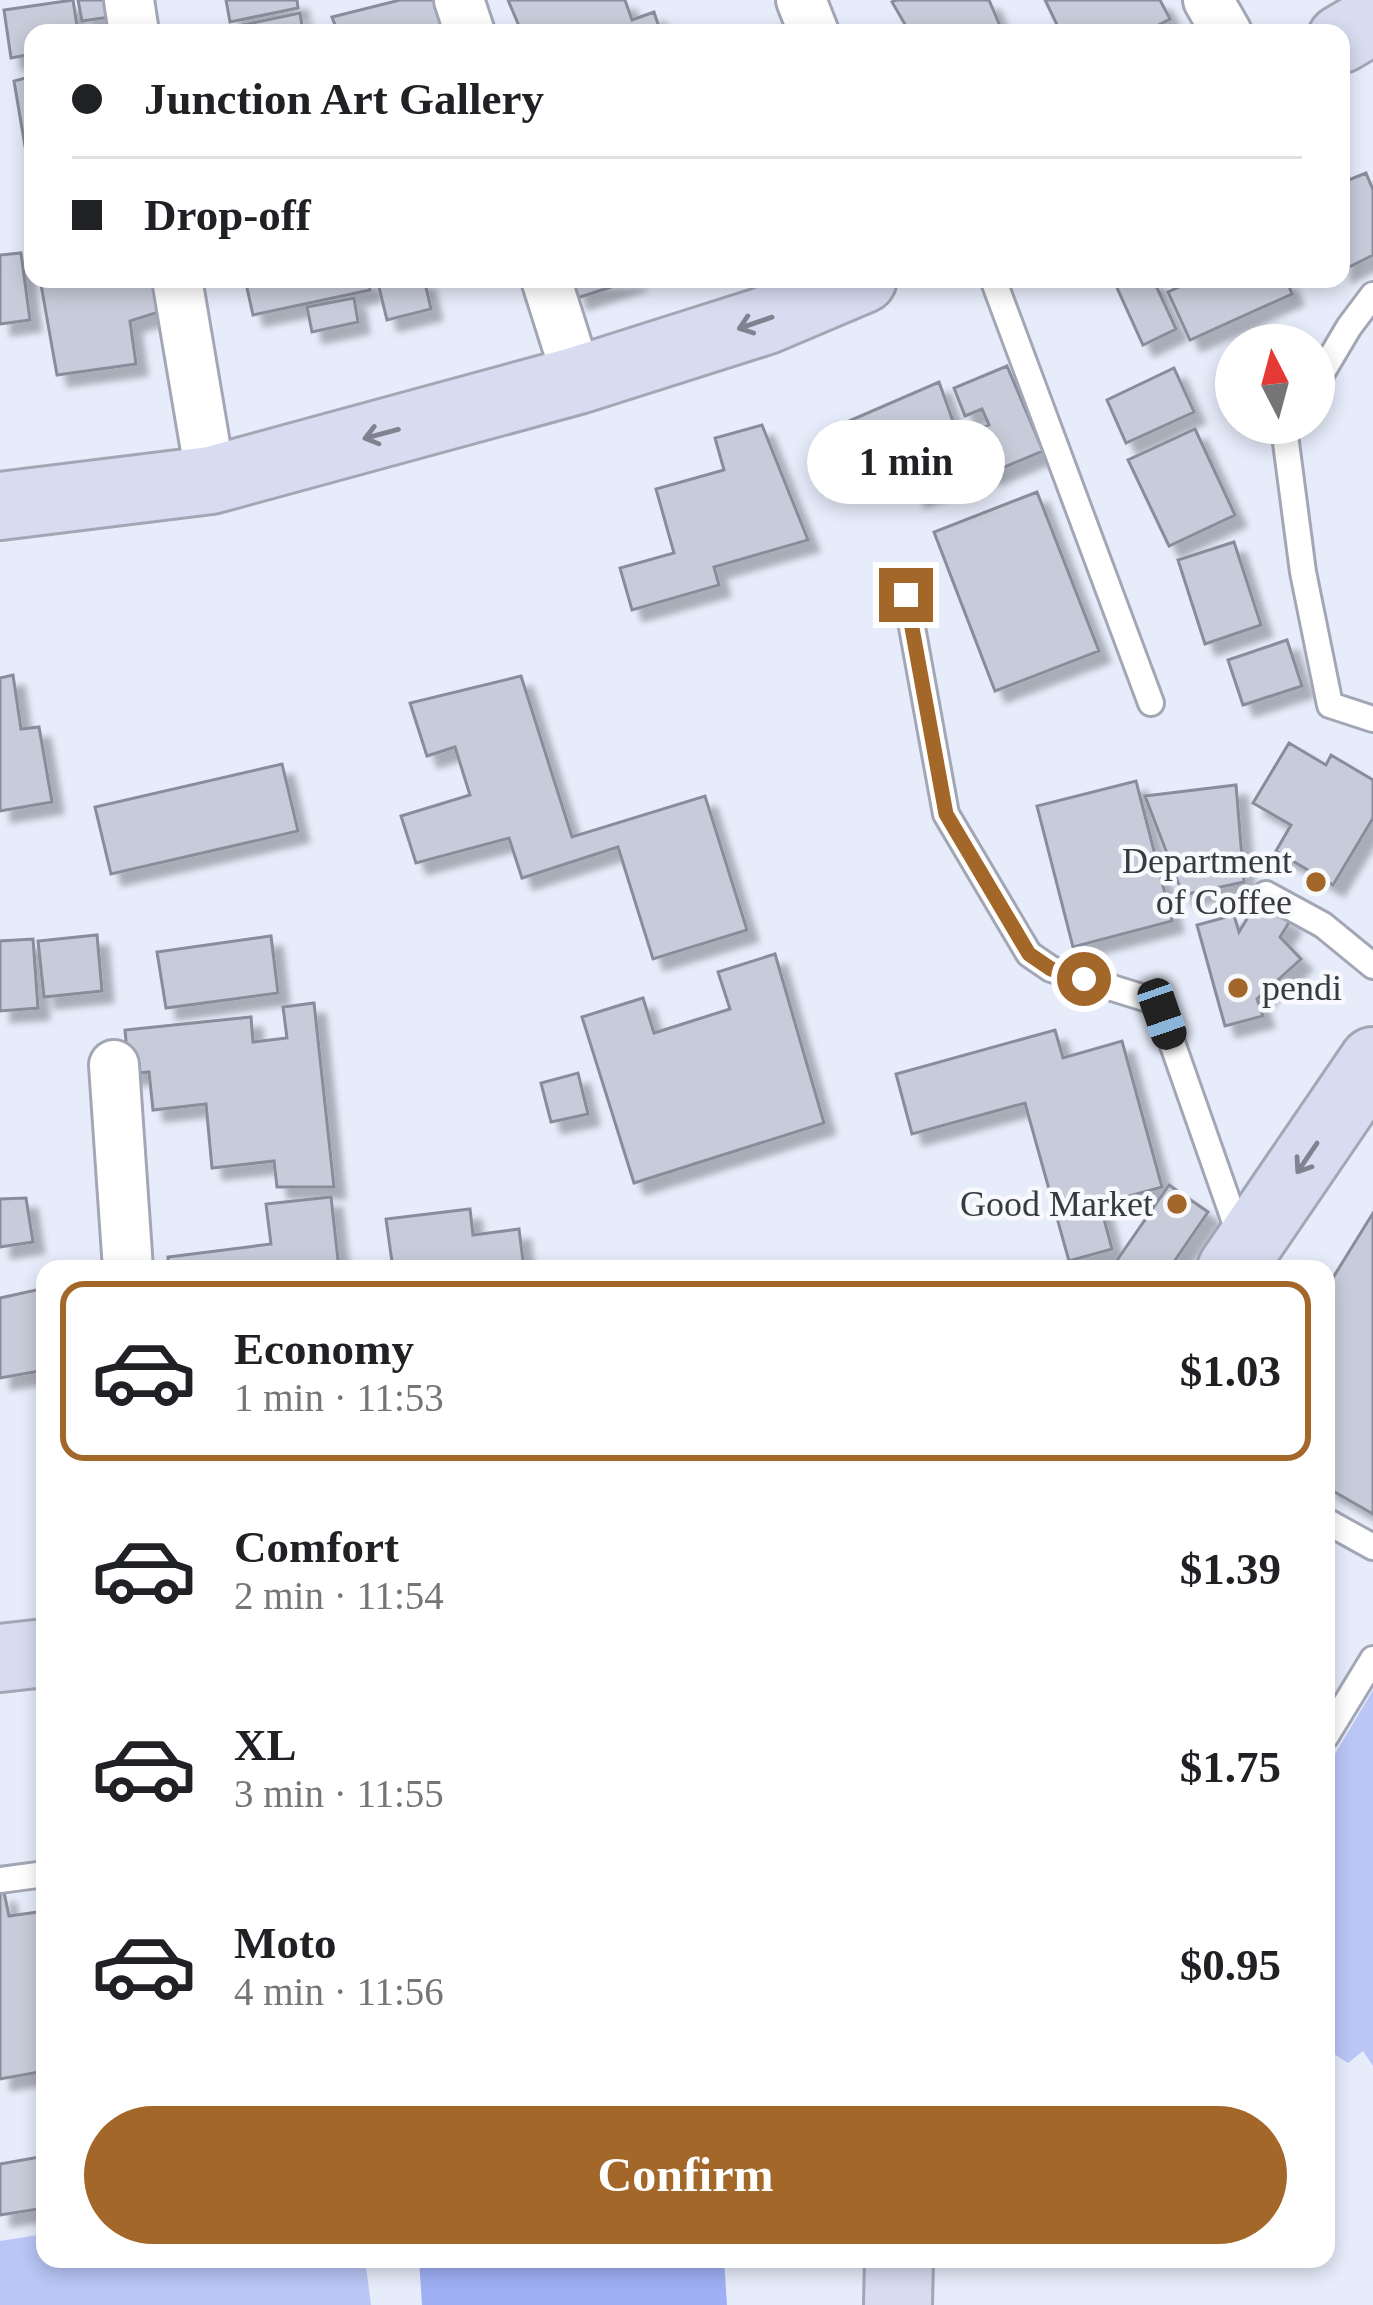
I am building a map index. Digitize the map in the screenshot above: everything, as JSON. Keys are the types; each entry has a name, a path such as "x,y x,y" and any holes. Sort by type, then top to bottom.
{"main road":[{"path":"0,506 211,480 578,380 764,321 842,288"},
{"path":"1238,1259 1373,1061"},
{"path":"0,1658 36,1654"},
{"path":"898,2268 898,2305"}],"street":[{"path":"179,288 211,480"},
{"path":"549,288 578,380"},
{"path":"113,1064 127,1260"}],"lane":[{"path":"996,288 1150,703"},
{"path":"1335,350 1373,296"},
{"path":"1287,444 1303,572 1330,705 1373,719"},
{"path":"906,595 946,814 1029,954 1051,969 1151,1000 1162,1014 1238,1259"},
{"path":"1266,894 1323,925 1373,966"},
{"path":"1335,1526 1373,1547"},
{"path":"1335,1721 1373,1659"},
{"path":"0,1880 36,1875"}],"shaded area":[{"path":"1373,1690 1373,2066 1363,2051 1348,2063 1335,2055 1335,1754"},
{"path":"36,2235 36,2268 366,2268 371,2305 0,2305 0,2241"},
{"path":"420,2268 725,2268 727,2305 422,2305"}],"building":[{"path":"73,0 77,24 24,24 24,56 11,58 4,10"},
{"path":"78,0 114,0 117,16 82,21"},
{"path":"226,0 297,0 298,8 230,22"},
{"path":"400,0 442,0 448,24 335,24 332,17"},
{"path":"508,0 625,0 632,20 654,12 658,24 518,24"},
{"path":"989,0 999,24 905,24 892,2"},
{"path":"1045,0 1160,0 1170,19 1160,24 1057,24"},
{"path":"300,13 302,24 247,24"},
{"path":"24,78 24,140 14,81"},
{"path":"1366,173 1373,190 1373,255 1350,266 1350,179"},
{"path":"21,253 30,320 0,324 0,255"},
{"path":"42,288 168,288 171,308 130,321 136,364 57,375"},
{"path":"247,288 370,288 370,290 253,315"},
{"path":"379,288 426,288 431,309 387,320"},
{"path":"574,288 608,288 577,298"},
{"path":"1117,288 1157,288 1176,329 1143,345"},
{"path":"1177,288 1290,288 1292,294 1225,324 1215,324 1215,329 1190,340 1168,292"},
{"path":"354,298 358,322 312,332 307,307"},
{"path":"1007,366 1043,451 988,474 971,432 989,425 982,409 965,416 954,388"},
{"path":"1174,368 1194,412 1126,443 1107,400"},
{"path":"939,382 972,475 915,496 904,467 863,482 842,424"},
{"path":"762,425 808,540 714,567 719,585 632,610 620,568 674,553 656,489 724,470 715,438"},
{"path":"1195,429 1235,515 1169,546 1128,460"},
{"path":"1037,492 1099,651 995,691 934,532"},
{"path":"1234,542 1261,625 1205,644 1178,560"},
{"path":"1287,640 1302,686 1243,705 1228,660"},
{"path":"13,675 21,729 39,727 52,802 0,811 0,678"},
{"path":"521,676 572,837 705,796 747,930 653,959 618,847 522,878 509,838 416,863 401,816 470,795 455,747 427,756 410,703"},
{"path":"1289,743 1326,765 1331,755 1373,780 1373,818 1333,885 1276,851 1291,825 1253,803"},
{"path":"282,764 298,831 111,874 95,807"},
{"path":"1136,781 1172,921 1073,947 1037,806"},
{"path":"1236,785 1244,882 1183,895 1145,796"},
{"path":"1257,902 1290,921 1280,937 1301,959 1257,999 1263,1016 1225,1026 1197,925 1234,915 1239,932"},
{"path":"97,935 102,991 44,997 38,941"},
{"path":"271,936 278,993 166,1008 157,952"},
{"path":"33,939 38,1008 0,1011 0,941"},
{"path":"775,954 824,1123 634,1183 582,1017 643,998 654,1033 730,1009 718,972"},
{"path":"314,1003 334,1187 277,1187 274,1161 212,1168 206,1104 153,1110 149,1072 129,1074 125,1030 251,1017 253,1042 287,1038 283,1007"},
{"path":"1055,1030 1063,1058 1122,1041 1162,1187 1100,1204 1112,1249 1069,1260 1025,1103 912,1134 896,1074"},
{"path":"578,1073 588,1114 551,1122 541,1083"},
{"path":"1169,1185 1208,1212 1175,1260 1117,1260"},
{"path":"331,1197 338,1260 168,1260 271,1244 266,1204"},
{"path":"26,1198 33,1242 0,1247 0,1199"},
{"path":"470,1209 473,1235 519,1229 523,1260 392,1260 386,1219"},
{"path":"1373,1213 1373,1514 1335,1492 1335,1274"},
{"path":"36,1290 36,1372 0,1378 0,1298"},
{"path":"0,1892 4,1892 9,1916 36,1912 36,2073 0,2079"},
{"path":"36,2158 36,2209 0,2215 0,2164"}],"place":[{"name":"Department of Coffee","path":"1316,882"},
{"name":"pendi","path":"1238,988"},
{"name":"Good Market","path":"1177,1204"}],"route":[{"path":"906,595 946,814 1029,954 1051,969 1084,979"}]}
